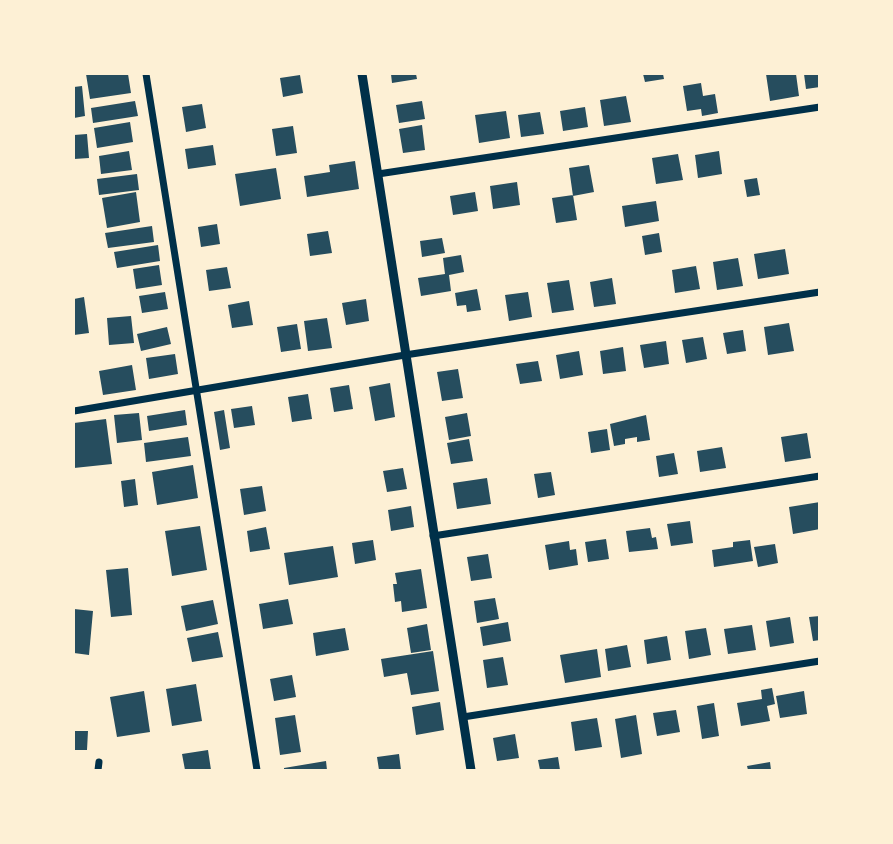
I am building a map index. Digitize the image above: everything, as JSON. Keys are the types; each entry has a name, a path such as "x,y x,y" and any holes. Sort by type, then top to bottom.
{"street":[{"path":"146,74 257,771"},
{"path":"362,74 471,771"},
{"path":"378,174 820,107"},
{"path":"74,411 196,388 820,292"},
{"path":"433,536 820,476"},
{"path":"463,717 820,661"}],"building":[{"path":"86,74 128,74 131,93 90,99"},
{"path":"391,74 416,74 417,79 392,83"},
{"path":"643,74 663,74 664,79 645,82"},
{"path":"766,74 796,74 799,96 770,101"},
{"path":"804,74 820,74 820,87 806,89"},
{"path":"300,75 303,93 283,97 280,78"},
{"path":"701,83 703,96 715,94 718,113 702,116 701,109 687,111 683,86"},
{"path":"82,86 85,116 74,118 74,87"},
{"path":"626,96 631,122 604,126 600,100"},
{"path":"135,101 138,116 93,123 91,108"},
{"path":"422,101 425,119 399,123 396,105"},
{"path":"202,104 206,128 186,132 182,107"},
{"path":"585,107 588,127 563,131 560,111"},
{"path":"506,111 510,138 479,143 475,115"},
{"path":"540,112 544,134 521,137 518,115"},
{"path":"130,122 133,142 97,148 94,128"},
{"path":"422,125 425,150 403,153 399,129"},
{"path":"293,126 297,153 276,156 272,129"},
{"path":"87,134 89,158 74,159 74,135"},
{"path":"213,145 216,165 188,169 185,149"},
{"path":"129,151 132,170 101,174 99,156"},
{"path":"719,151 722,174 698,178 695,155"},
{"path":"678,154 683,180 656,184 652,158"},
{"path":"355,161 359,189 307,197 304,176 330,172 329,165"},
{"path":"589,165 594,192 573,196 569,168"},
{"path":"276,168 281,199 240,206 235,174"},
{"path":"137,174 139,190 99,195 97,179"},
{"path":"757,178 760,195 747,197 744,180"},
{"path":"517,182 520,205 493,209 490,186"},
{"path":"136,192 140,222 107,228 102,198"},
{"path":"475,192 478,211 453,215 450,196"},
{"path":"573,195 577,220 556,223 552,198"},
{"path":"656,201 659,221 625,227 622,206"},
{"path":"217,224 220,244 201,247 198,227"},
{"path":"152,226 154,242 108,248 105,233"},
{"path":"328,231 332,253 310,256 307,234"},
{"path":"659,233 662,252 645,255 642,236"},
{"path":"442,238 445,253 422,257 420,241"},
{"path":"158,245 160,261 117,268 114,252"},
{"path":"785,249 789,274 758,279 754,254"},
{"path":"461,255 464,272 449,275 451,291 421,296 418,278 445,274 443,258"},
{"path":"738,258 743,286 717,290 713,262"},
{"path":"159,265 162,285 136,289 133,269"},
{"path":"696,266 700,289 675,293 672,270"},
{"path":"227,267 231,288 209,291 206,270"},
{"path":"612,278 616,304 594,307 590,282"},
{"path":"569,280 574,310 552,313 547,283"},
{"path":"477,289 481,310 467,312 466,305 457,306 455,293"},
{"path":"165,292 168,309 142,313 139,296"},
{"path":"528,292 532,317 509,321 505,295"},
{"path":"84,297 89,333 74,335 74,299"},
{"path":"366,299 369,321 346,325 342,303"},
{"path":"249,301 253,325 232,328 228,305"},
{"path":"131,316 134,343 109,345 107,318"},
{"path":"327,318 332,348 308,351 304,321"},
{"path":"789,323 794,351 768,355 764,327"},
{"path":"297,324 301,349 281,352 277,327"},
{"path":"167,327 171,344 141,351 137,334"},
{"path":"743,330 746,351 727,354 723,333"},
{"path":"703,337 707,359 686,363 682,340"},
{"path":"666,341 669,364 644,368 640,345"},
{"path":"623,347 626,371 603,374 600,351"},
{"path":"579,351 583,375 560,379 556,355"},
{"path":"175,354 178,374 149,379 146,358"},
{"path":"538,361 542,381 520,384 516,364"},
{"path":"132,365 136,390 103,395 99,371"},
{"path":"458,369 463,398 442,401 437,372"},
{"path":"390,383 395,417 375,421 369,387"},
{"path":"349,385 353,409 334,412 330,388"},
{"path":"308,394 312,419 292,422 288,397"},
{"path":"252,406 255,425 234,428 231,409"},
{"path":"185,410 187,425 149,431 147,416"},
{"path":"224,410 230,448 220,450 214,412"},
{"path":"139,413 142,440 117,443 114,415"},
{"path":"467,413 471,436 449,440 445,417"},
{"path":"646,415 650,440 637,442 637,437 625,439 625,444 614,446 610,424"},
{"path":"106,419 112,464 74,468 74,423"},
{"path":"607,429 610,450 591,453 588,432"},
{"path":"807,433 811,458 785,462 781,437"},
{"path":"188,437 191,456 146,462 144,443"},
{"path":"469,439 473,461 451,464 447,443"},
{"path":"722,447 726,468 700,472 697,451"},
{"path":"674,453 678,474 659,477 656,456"},
{"path":"193,465 198,498 157,505 152,472"},
{"path":"403,468 407,489 387,492 383,471"},
{"path":"551,472 555,495 538,498 534,474"},
{"path":"487,478 491,504 457,509 453,483"},
{"path":"135,479 138,505 124,507 121,481"},
{"path":"262,486 266,511 244,515 240,489"},
{"path":"820,502 820,529 793,534 789,507"},
{"path":"411,506 414,527 391,531 388,510"},
{"path":"690,521 693,543 671,546 667,524"},
{"path":"200,526 207,570 172,576 165,531"},
{"path":"266,527 270,549 250,552 247,531"},
{"path":"650,528 652,538 656,537 658,549 629,552 626,531"},
{"path":"606,539 609,559 588,562 585,542"},
{"path":"373,540 376,560 355,564 352,543"},
{"path":"750,540 753,561 714,567 712,550 733,547 733,542"},
{"path":"569,541 570,550 576,549 578,565 549,570 545,545"},
{"path":"775,544 778,563 758,567 754,547"},
{"path":"333,546 338,577 289,585 284,553"},
{"path":"488,554 492,578 471,581 467,557"},
{"path":"128,568 132,615 111,617 106,570"},
{"path":"421,569 427,608 402,612 401,601 395,602 395,573"},
{"path":"495,598 499,619 477,623 474,601"},
{"path":"288,599 293,624 263,629 259,604"},
{"path":"213,600 218,624 186,631 181,606"},
{"path":"74,609 93,611 89,655 74,653"},
{"path":"820,616 820,640 813,641 809,617"},
{"path":"790,617 794,643 770,647 766,621"},
{"path":"508,622 511,641 483,646 480,627"},
{"path":"427,624 431,650 411,653 407,628"},
{"path":"752,625 756,650 728,654 724,629"},
{"path":"345,628 349,650 316,656 313,633"},
{"path":"706,628 711,655 689,659 685,631"},
{"path":"218,632 223,657 192,662 187,638"},
{"path":"667,636 671,660 647,664 644,640"},
{"path":"627,645 631,667 608,671 605,649"},
{"path":"597,649 601,677 565,683 560,655"},
{"path":"433,651 439,691 411,695 407,673 384,677 381,659"},
{"path":"503,657 508,685 487,688 483,660"},
{"path":"292,675 296,697 274,701 270,679"},
{"path":"196,684 202,721 172,726 166,689"},
{"path":"772,688 775,704 767,706 770,721 741,726 737,703 762,699 761,690"},
{"path":"144,691 150,732 117,737 110,697"},
{"path":"804,691 807,714 780,718 776,696"},
{"path":"440,702 444,730 416,735 412,707"},
{"path":"714,703 719,736 702,739 697,706"},
{"path":"676,710 680,732 657,736 653,713"},
{"path":"295,715 301,752 280,755 275,718"},
{"path":"636,715 642,754 621,758 615,719"},
{"path":"597,718 602,747 575,751 571,722"},
{"path":"74,731 88,731 87,750 74,750"},
{"path":"515,734 519,758 497,761 493,738"},
{"path":"208,750 211,770 185,770 182,754"},
{"path":"399,754 401,770 379,770 377,757"},
{"path":"558,757 560,770 540,770 538,760"},
{"path":"326,761 327,770 284,770 284,768"},
{"path":"770,762 771,770 748,770 747,766"}]}
